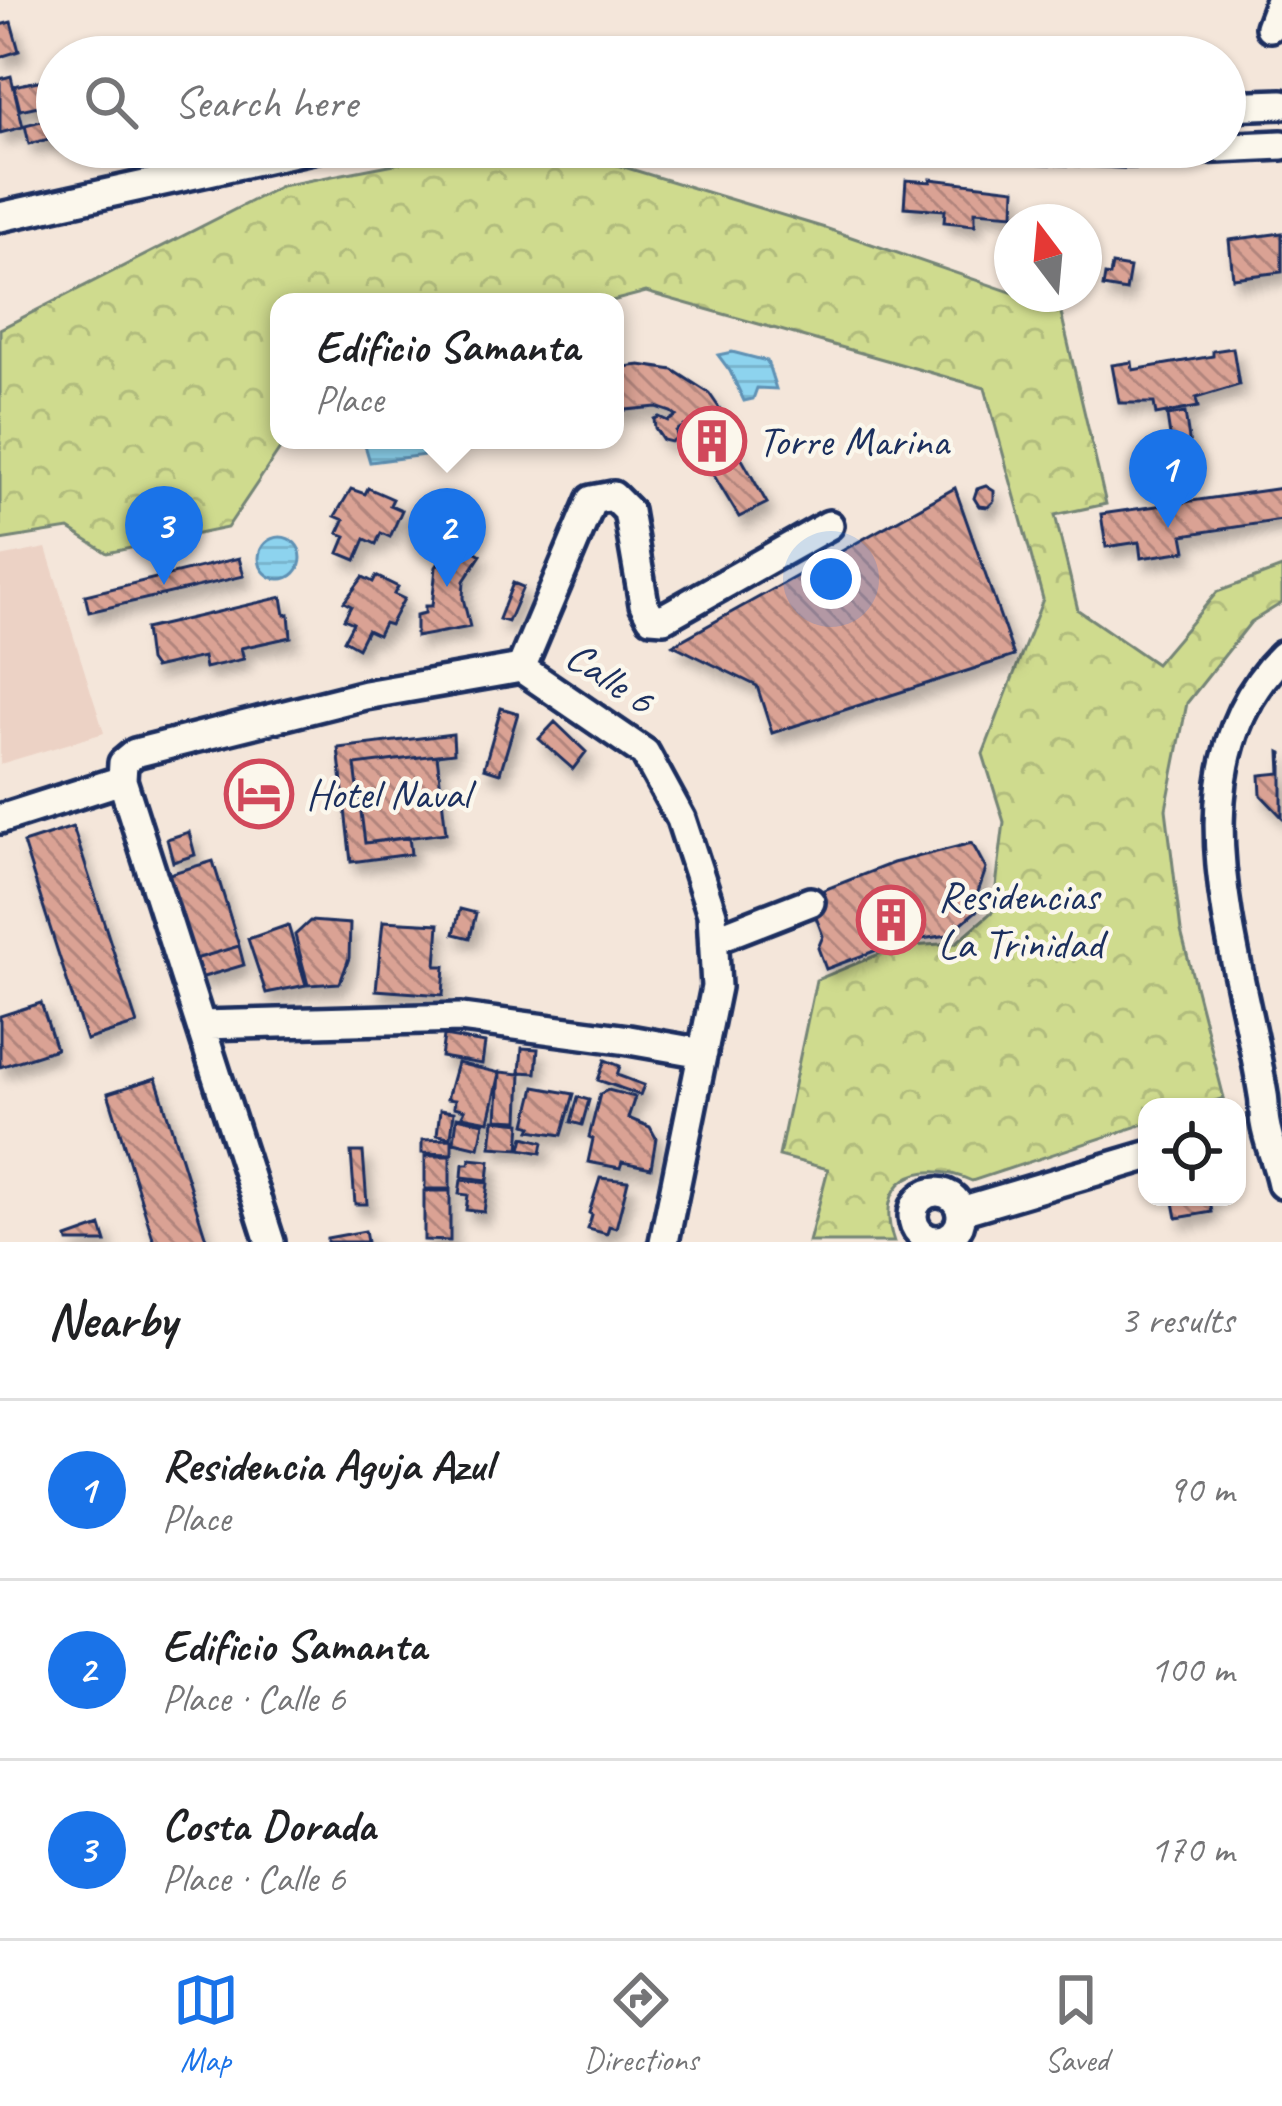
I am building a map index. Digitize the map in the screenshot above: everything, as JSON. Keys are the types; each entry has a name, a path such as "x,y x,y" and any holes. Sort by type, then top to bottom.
{"street":[{"path":"1270,27 1280,0"},
{"path":"1246,105 1282,104"},
{"path":"1246,147 1282,145"},
{"path":"0,217 222,168"},
{"path":"521,668 592,500 613,496 628,511 644,604 651,617 664,618 829,525"},
{"path":"1282,656 1244,710 1223,778 1219,814 1224,888 1264,1099 1261,1123 1282,1184"},
{"name":"Calle 6","path":"122,780 123,763 135,753 365,695 521,668 645,753 681,819 712,914 715,939 716,987 664,1242"},
{"path":"0,819 122,780 270,1242"},
{"path":"715,939 810,902"},
{"path":"201,1025 461,1018 703,1053"},
{"path":"961,1211 1138,1159"}],"shaded area":[{"path":"46,548 104,733 0,764 0,557"}],"green space":[{"path":"374,168 627,168 994,286 994,312 1061,312 1106,504 1055,515 1078,610 1156,664 1217,592 1282,568 1282,603 1251,622 1187,703 1166,809 1181,931 1224,1098 1138,1098 1138,1126 972,1181 953,1174 918,1173 895,1189 890,1203 894,1242 809,1242 828,1169 779,1156 816,980 896,947 956,943 993,911 1004,822 983,754 1043,599 985,388 646,292 624,298 624,293 270,293 270,449 280,449 227,528 107,553 69,529 0,540 0,329 281,186"}],"water":[{"path":"732,352 767,361 776,389 757,388 753,399 744,401 718,355"},
{"path":"366,449 425,449 425,455 370,462"},
{"path":"280,537 295,543 301,558 295,573 280,579 265,573 259,558 265,543"}],"building":[{"path":"11,22 19,51 0,57 0,25"},
{"path":"11,76 23,127 0,133 0,79"},
{"path":"36,81 36,107 20,110 14,86"},
{"path":"36,122 36,142 29,144 25,125"},
{"path":"906,180 1015,189 1014,204 994,204 994,212 975,211 975,225 944,222 945,210 904,207"},
{"path":"1282,233 1282,272 1233,278 1229,240"},
{"path":"1112,265 1130,268 1126,291 1103,287"},
{"path":"1233,348 1239,385 1196,398 1198,407 1156,415 1154,403 1119,403 1112,365 1132,362 1133,370"},
{"name":"Torre Marina","path":"624,367 673,370 709,393 729,422 723,426 767,503 739,517 684,426 671,442 663,440 655,428 654,419 668,421 676,416 656,407 624,410"},
{"path":"1185,413 1192,459 1174,462 1167,416"},
{"path":"986,486 994,491 994,501 988,507 979,506 974,498 977,489"},
{"path":"368,488 393,499 390,505 402,510 390,537 381,533 376,544 365,539 356,560 339,553 346,536 338,533 344,520 335,516 351,489 365,494"},
{"path":"955,488 1014,656 772,733 757,686 673,645"},
{"path":"1282,488 1282,520 1183,535 1186,551 1141,558 1139,542 1106,547 1101,514"},
{"path":"455,539 481,555 464,581 470,627 416,637 416,615 432,606 436,567"},
{"path":"239,558 244,576 89,612 85,595"},
{"path":"376,576 398,587 394,594 404,599 390,625 384,623 378,635 367,630 358,648 344,640 353,623 344,619 351,606 344,602 363,577 373,582"},
{"path":"513,583 523,587 508,622 499,619"},
{"path":"282,597 291,637 241,648 244,659 205,668 203,657 154,668 149,661 145,629"},
{"path":"501,708 518,713 500,773 484,768"},
{"path":"555,722 586,752 573,769 539,739"},
{"path":"453,734 454,753 355,765 365,843 409,837 411,854 351,862 338,748"},
{"path":"1282,753 1282,817 1261,795 1260,775 1281,773"},
{"path":"437,755 446,833 365,843 355,765"},
{"path":"73,827 137,1024 86,1040 23,843"},
{"path":"189,832 195,855 173,862 167,839"},
{"name":"Residencias La Trinidad","path":"972,843 986,869 977,895 982,906 948,935 896,943 826,969 818,948 823,936 808,896 893,863"},
{"path":"213,861 239,946 195,959 169,874"},
{"path":"460,909 476,913 470,938 454,934"},
{"path":"310,921 350,924 349,958 340,983 308,985 295,935"},
{"path":"383,921 439,924 436,966 445,966 443,995 376,990"},
{"path":"288,925 306,985 266,993 248,939"},
{"path":"239,946 244,965 200,978 195,959"},
{"path":"41,1003 56,1049 0,1067 0,1016"},
{"path":"444,1036 485,1043 482,1064 441,1057"},
{"path":"522,1048 538,1049 536,1073 520,1072"},
{"path":"605,1060 620,1066 617,1075 644,1085 640,1095 598,1080"},
{"path":"457,1063 500,1073 489,1121 462,1116 465,1110 447,1099"},
{"path":"500,1072 521,1074 519,1120 497,1119"},
{"path":"156,1078 207,1242 154,1242 108,1093"},
{"path":"535,1087 574,1094 562,1135 530,1130 532,1126 526,1124"},
{"path":"608,1090 635,1097 628,1118 650,1127 656,1138 651,1168 588,1162 600,1094"},
{"path":"578,1097 589,1100 582,1125 571,1122"},
{"path":"440,1110 454,1112 451,1137 437,1135"},
{"path":"457,1117 484,1123 479,1148 454,1142"},
{"path":"494,1120 521,1123 519,1149 491,1147"},
{"path":"524,1137 543,1142 541,1153 521,1149"},
{"path":"452,1139 452,1154 422,1153 422,1140"},
{"path":"351,1152 363,1152 367,1204 355,1204"},
{"path":"425,1156 450,1156 450,1189 425,1189"},
{"path":"470,1159 490,1161 488,1180 462,1177 463,1164"},
{"path":"600,1178 628,1181 616,1228 609,1226 607,1234 588,1229"},
{"path":"461,1180 488,1183 484,1212 466,1210 468,1195 459,1194"},
{"path":"424,1191 450,1191 450,1241 424,1240"},
{"path":"1175,1206 1211,1206 1212,1212 1177,1218"},
{"path":"101,1226 106,1242 68,1242 67,1238"},
{"path":"365,1231 367,1242 327,1242 327,1238"}],"place":[{"name":"Torre Marina","path":"712,441"},
{"name":"Residencia Aguja Azul","path":"1168,528"},
{"name":"Costa Dorada","path":"164,585"},
{"name":"Edificio Samanta","path":"447,587"},
{"name":"Hotel Naval","path":"259,794"},
{"name":"Residencias La Trinidad","path":"891,920"}]}
